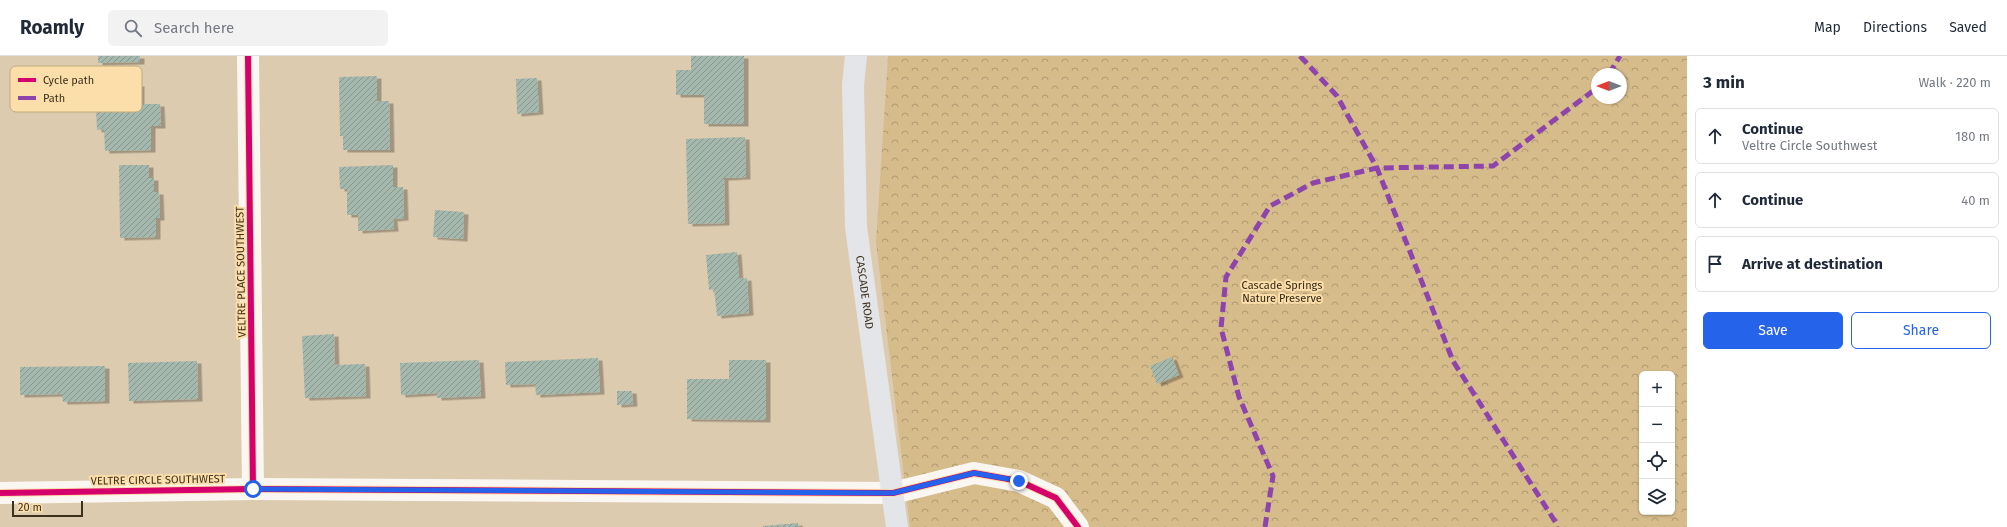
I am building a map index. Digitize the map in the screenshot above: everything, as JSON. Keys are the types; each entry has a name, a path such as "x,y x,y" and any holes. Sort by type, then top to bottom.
{"main road":[{"name":"CASCADE ROAD","path":"856,56 853,85 856,227 897,527"}],"street":[{"name":"VELTRE PLACE SOUTHWEST","path":"248,56 253,489"},
{"name":"VELTRE CIRCLE SOUTHWEST","path":"0,493 253,489 893,493 974,473 1019,481 1056,498 1078,527"}],"green space":[{"name":"Cascade Springs Nature Preserve","path":"888,56 1687,56 1687,527 910,527 876,242"}],"building":[{"path":"98,56 140,56 140,62 98,63"},
{"path":"691,56 744,56 744,124 704,124 704,95 676,95 676,70 691,70"},
{"path":"377,76 377,101 389,101 390,150 343,150 343,136 340,136 339,77"},
{"path":"537,78 539,112 517,114 516,79"},
{"path":"142,104 160,104 161,126 151,126 151,150 105,151 104,129 97,130 96,112 142,112"},
{"path":"745,137 746,177 724,178 725,223 688,224 686,139"},
{"path":"119,165 149,165 149,178 154,178 154,192 159,192 160,218 156,218 156,237 120,238"},
{"path":"393,165 393,187 403,187 404,218 393,219 394,229 358,231 358,215 347,215 347,189 340,189 339,167"},
{"path":"435,210 464,212 463,239 433,237"},
{"path":"737,252 739,279 747,278 749,313 717,316 714,289 709,290 706,255"},
{"path":"334,334 335,365 365,364 366,396 305,398 302,336"},
{"path":"1172,357 1179,375 1157,384 1150,366"},
{"path":"598,358 600,392 536,395 535,384 506,385 505,362"},
{"path":"479,360 481,396 437,398 437,393 401,395 400,363"},
{"path":"729,360 766,360 766,420 687,419 687,379 729,379"},
{"path":"197,361 198,399 129,401 128,363"},
{"path":"105,366 105,401 63,402 62,394 20,395 20,367"},
{"path":"617,391 632,391 633,404 617,405"},
{"path":"798,523 798,527 763,527 763,526"}],"marked path":[{"path":"1300,56 1337,96 1377,168 1453,361 1556,523 1557,527"},
{"path":"1613,68 1620,56"},
{"path":"1265,527 1273,476 1239,397 1221,328 1226,277 1270,206 1313,183 1377,168 1493,166 1591,92"}],"cycle path":[{"path":"248,56 253,489"},
{"path":"0,493 253,489 893,493 974,473 1019,481 1056,498 1078,527"}],"route":[{"path":"253,489 893,493 974,473 1019,481"}]}
